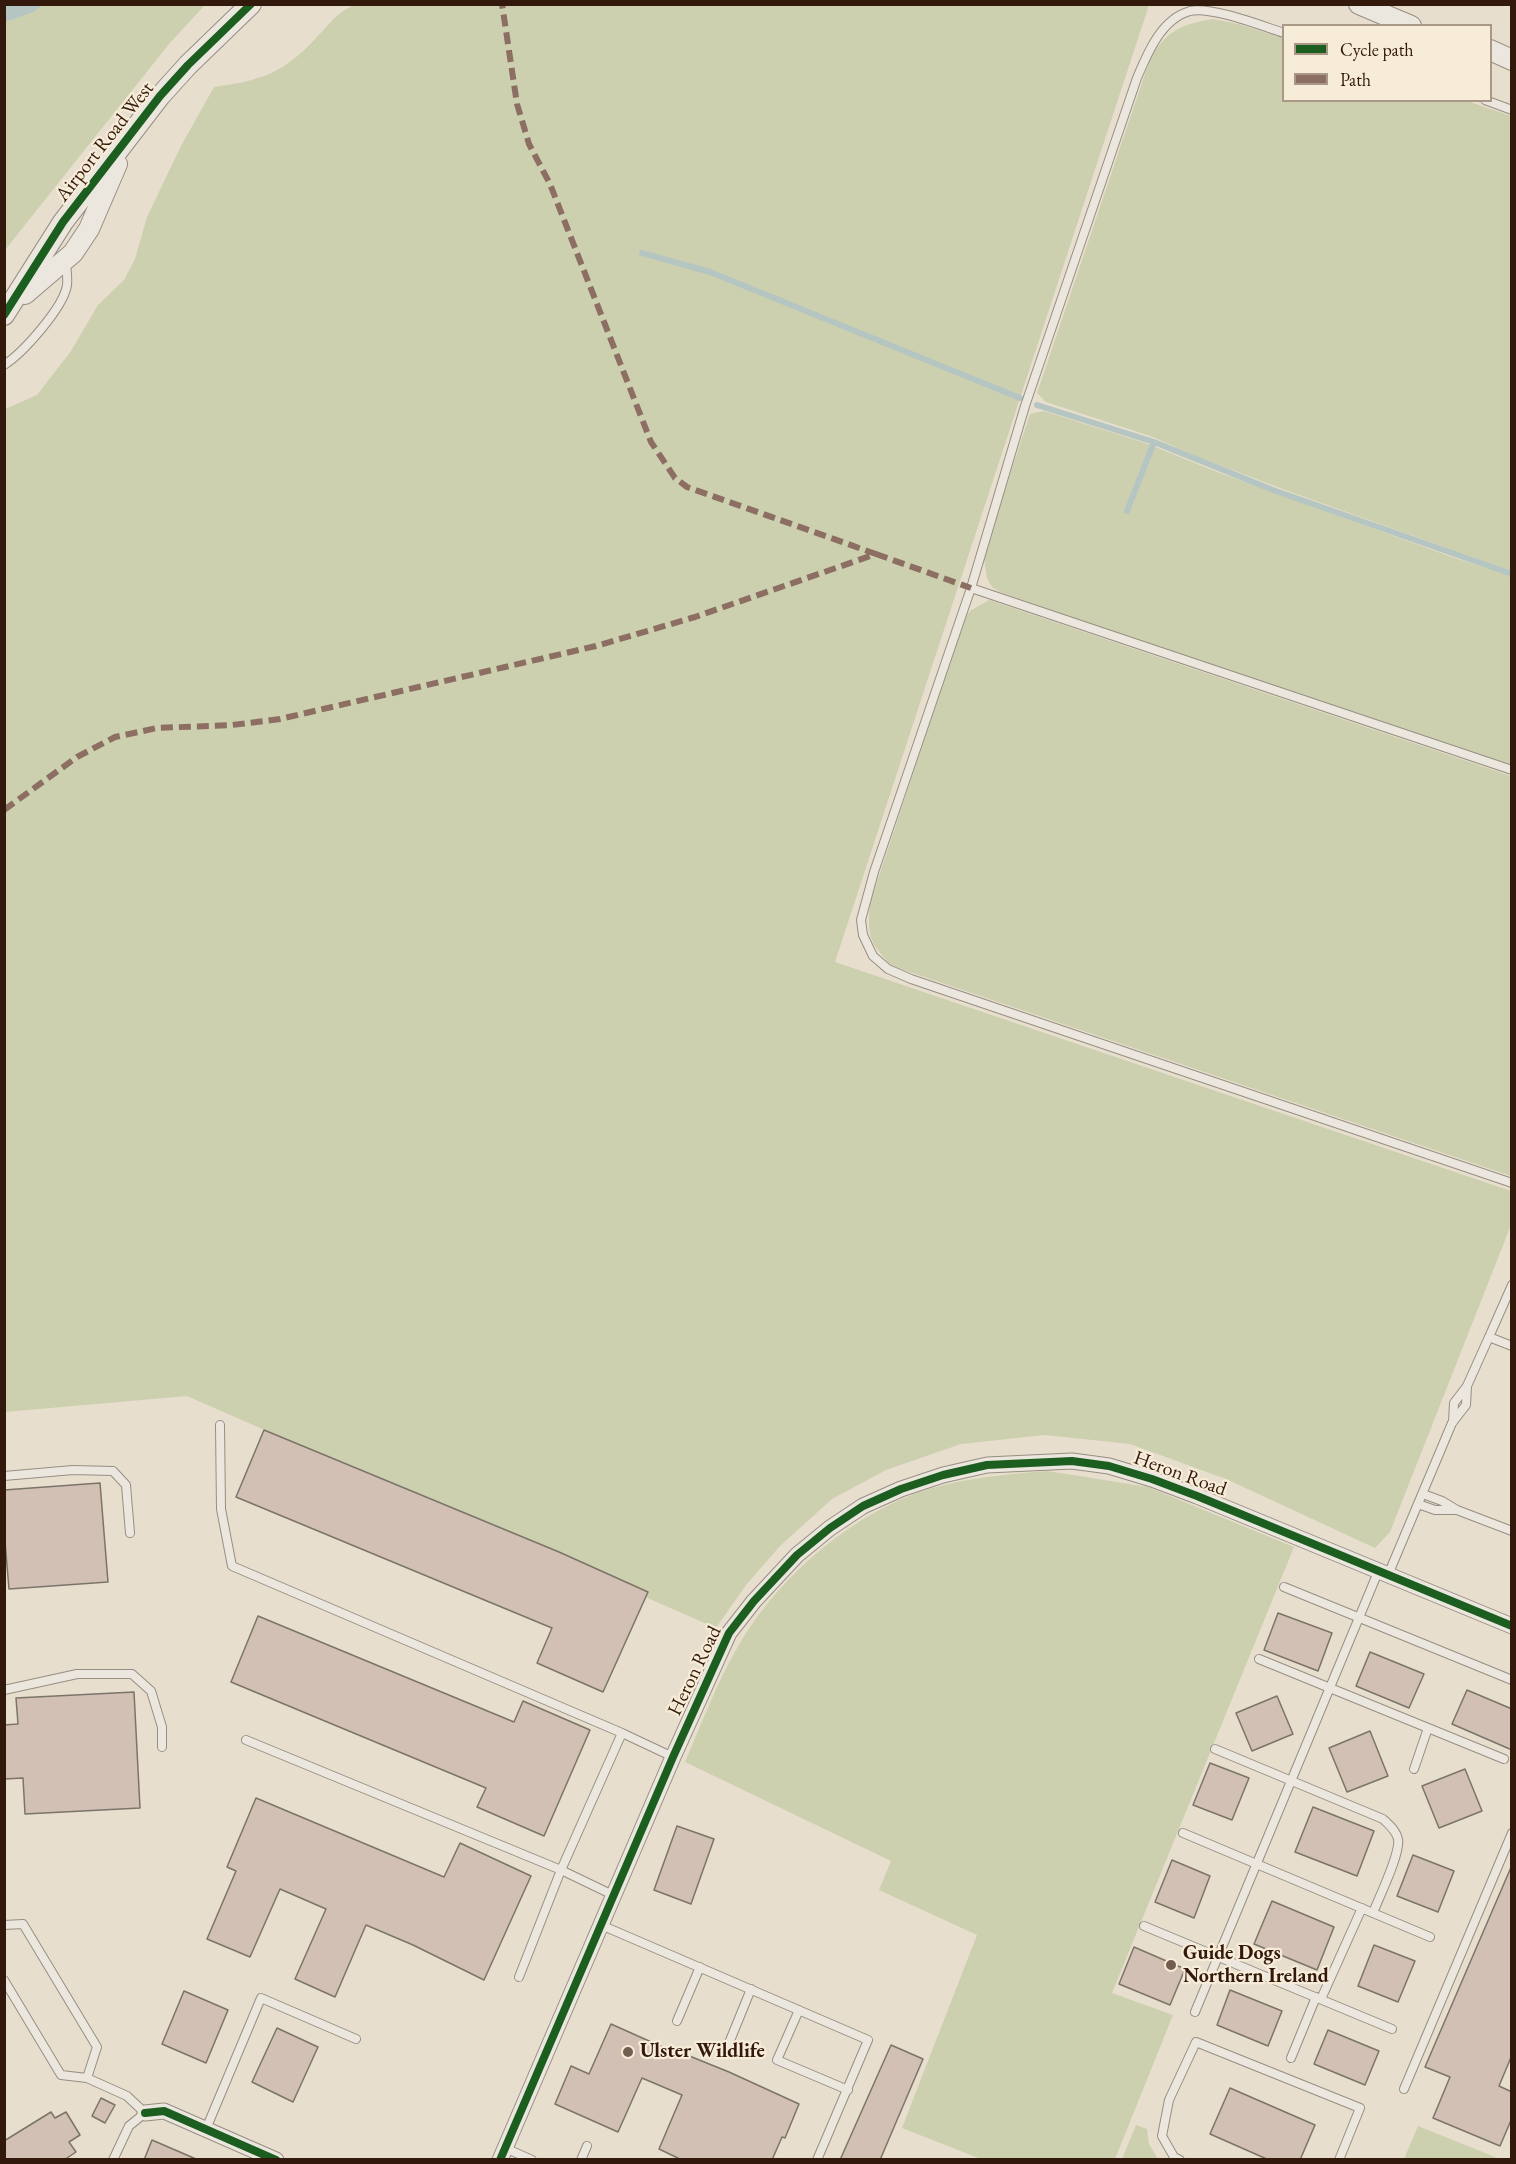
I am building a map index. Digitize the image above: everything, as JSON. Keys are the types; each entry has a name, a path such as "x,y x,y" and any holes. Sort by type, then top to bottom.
{"street":[{"name":"Airport Road West","path":"8,310 63,222 160,96 188,65 251,4"},
{"path":"1359,4 1405,24"},
{"name":"Airport Road West","path":"8,310 66,260 90,229 129,137"},
{"name":"Heron Road","path":"503,2154 673,1757 729,1633 770,1583 797,1555 830,1528 863,1506 901,1489 943,1475 987,1465 1072,1461 1109,1466 1197,1496 1512,1626"},
{"path":"145,2114 164,2111 276,2160"}],"lane":[{"path":"1282,32 1238,18 1204,11 1190,11 1173,20 1148,54 1137,78 1030,390 971,588 874,872 861,920 863,936 873,956 888,969 911,979 1512,1183"},
{"path":"1490,102 1512,110"},
{"path":"4,365 27,347 63,297 67,284 66,260"},
{"path":"971,588 1512,770"},
{"path":"1195,2012 1358,1618 1423,1494 1452,1424 1466,1406 1467,1386 1512,1285"},
{"path":"1489,1337 1512,1346"},
{"path":"220,1425 221,1509 232,1566 673,1757"},
{"path":"4,1476 73,1470 114,1471 126,1485 130,1533"},
{"path":"1423,1494 1512,1532"},
{"path":"1418,1504 1435,1510 1457,1510"},
{"path":"1284,1587 1512,1680"},
{"path":"1259,1659 1504,1759"},
{"path":"4,1690 76,1674 132,1674 151,1691 162,1727 162,1747"},
{"path":"1414,1769 1428,1728"},
{"path":"519,1977 561,1870 622,1733"},
{"path":"246,1740 561,1870 614,1895"},
{"path":"1215,1749 1383,1819 1394,1830 1398,1839 1397,1851 1373,1913"},
{"path":"1183,1833 1430,1937"},
{"path":"1404,2090 1512,1833"},
{"path":"1291,2058 1362,1908"},
{"path":"4,1925 23,1924 97,2047 87,2078"},
{"path":"601,1924 868,2040 818,2160"},
{"path":"1144,1926 1392,2029"},
{"path":"677,2021 700,1967"},
{"path":"4,1980 62,2075 87,2078 127,2096 145,2114 129,2126 113,2160"},
{"path":"729,2043 751,1989"},
{"path":"206,2129 261,1998 356,2039"},
{"path":"799,2010 777,2060 848,2090"},
{"path":"1180,2160 1174,2157 1162,2136 1169,2100 1196,2042 1360,2108 1339,2160"},
{"path":"581,2160 587,2146"},
{"path":"503,2154 532,2160"}],"green space":[{"path":"43,5 205,5 169,44 5,250 4,22 34,12"},
{"path":"354,5 1149,5 835,962 1511,1191 1511,1225 1390,1532 1375,1548 1226,1479 1130,1444 1045,1435 961,1444 886,1470 832,1499 780,1546 746,1585 716,1628 187,1396 5,1412 5,409 37,395 71,351 98,305 124,280 135,259 147,217 181,146 214,87 245,82 282,67 304,50 338,15"},
{"path":"1213,19 1282,38 1282,102 1470,102 1511,116 1511,571 1288,491 1198,457 1153,437 1046,402 1037,393 1150,59 1169,35 1192,23"},
{"path":"1044,411 1148,444 1212,470 1449,556 1511,576 1511,767 1201,663 1000,592 992,587 987,578 984,559 991,532 1030,414"},
{"path":"989,600 1511,776 1511,1176 892,966 884,958 871,938 870,903 964,620 970,611"},
{"path":"1048,1471 1148,1487 1294,1547 1112,1993 1173,2015 1115,2159 981,2159 902,2128 977,1935 879,1890 891,1861 685,1762 722,1677 751,1625 769,1601 812,1557 861,1520 914,1494 946,1484 980,1478"},
{"path":"1136,2125 1147,2129 1149,2144 1158,2159 1122,2159"},
{"path":"1418,2126 1500,2159 1404,2159"}],"shaded area":[{"path":"4,5 43,5 34,12 5,22"}],"building":[{"path":"264,1430 559,1552 648,1592 603,1692 537,1663 552,1628 236,1497"},
{"path":"100,1483 108,1582 9,1589 4,1530 4,1490"},
{"path":"1278,1613 1332,1633 1318,1671 1264,1650"},
{"path":"258,1616 514,1722 523,1701 590,1730 544,1836 477,1807 486,1788 231,1682"},
{"path":"1370,1652 1424,1674 1409,1708 1356,1686"},
{"path":"1467,1690 1512,1709 1512,1750 1452,1724"},
{"path":"134,1692 140,1808 25,1814 23,1778 4,1779 4,1725 18,1724 16,1698"},
{"path":"1277,1696 1293,1734 1252,1751 1236,1713"},
{"path":"1370,1731 1388,1776 1347,1792 1329,1748"},
{"path":"1210,1763 1249,1778 1232,1820 1193,1805"},
{"path":"1465,1769 1482,1811 1439,1828 1422,1786"},
{"path":"256,1798 444,1877 460,1843 531,1876 484,1980 366,1925 335,1997 295,1979 326,1909 280,1889 250,1957 207,1939 236,1871 227,1867"},
{"path":"1313,1807 1374,1831 1357,1876 1295,1852"},
{"path":"677,1826 714,1839 691,1904 654,1890"},
{"path":"1413,1855 1454,1871 1438,1912 1397,1896"},
{"path":"1172,1860 1210,1876 1194,1918 1155,1902"},
{"path":"1512,1865 1512,2055 1499,2086 1512,2092 1512,2118 1500,2146 1433,2118 1450,2077 1425,2067"},
{"path":"1272,1901 1334,1927 1317,1970 1254,1944"},
{"path":"1374,1945 1415,1961 1398,2002 1358,1986"},
{"path":"1134,1947 1185,1969 1170,2005 1119,1984"},
{"path":"1230,1990 1282,2011 1268,2046 1217,2025"},
{"path":"184,1991 228,2010 206,2063 162,2044"},
{"path":"611,2024 676,2053 677,2051 729,2072 799,2104 785,2138 782,2137 772,2160 682,2160 659,2149 682,2095 642,2078 618,2132 555,2104 571,2066 589,2074"},
{"path":"277,2028 318,2047 293,2102 252,2082"},
{"path":"1328,2030 1379,2051 1365,2085 1314,2064"},
{"path":"891,2045 923,2059 880,2160 840,2160"},
{"path":"1230,2088 1315,2125 1300,2160 1269,2160 1210,2134"},
{"path":"101,2098 115,2105 105,2123 92,2116"},
{"path":"51,2112 55,2118 66,2112 80,2135 69,2142 76,2152 64,2160 4,2160 4,2141"},
{"path":"152,2140 196,2159 196,2160 144,2160"}],"waterway":[{"path":"642,253 710,272 1020,398"},
{"path":"1037,405 1154,442"},
{"path":"1127,511 1154,442 1273,490 1512,574"}],"marked path":[{"path":"4,810 77,757 115,737 157,728 232,725 280,719 596,646 695,617 876,554 687,487 675,478 651,442 550,184 529,144 517,104 502,4"},
{"path":"876,554 971,588"}],"cycle path":[{"path":"4,315 63,222 160,96 188,65 251,4"},
{"path":"500,2160 673,1757 729,1633 754,1601 797,1555 830,1528 863,1506 901,1489 943,1475 987,1465 1072,1461 1109,1466 1197,1496 1512,1626"},
{"path":"145,2113 164,2111 276,2160"}],"place":[{"name":"Guide Dogs Northern Ireland","path":"1171,1965"},
{"name":"Ulster Wildlife","path":"628,2052"}]}
